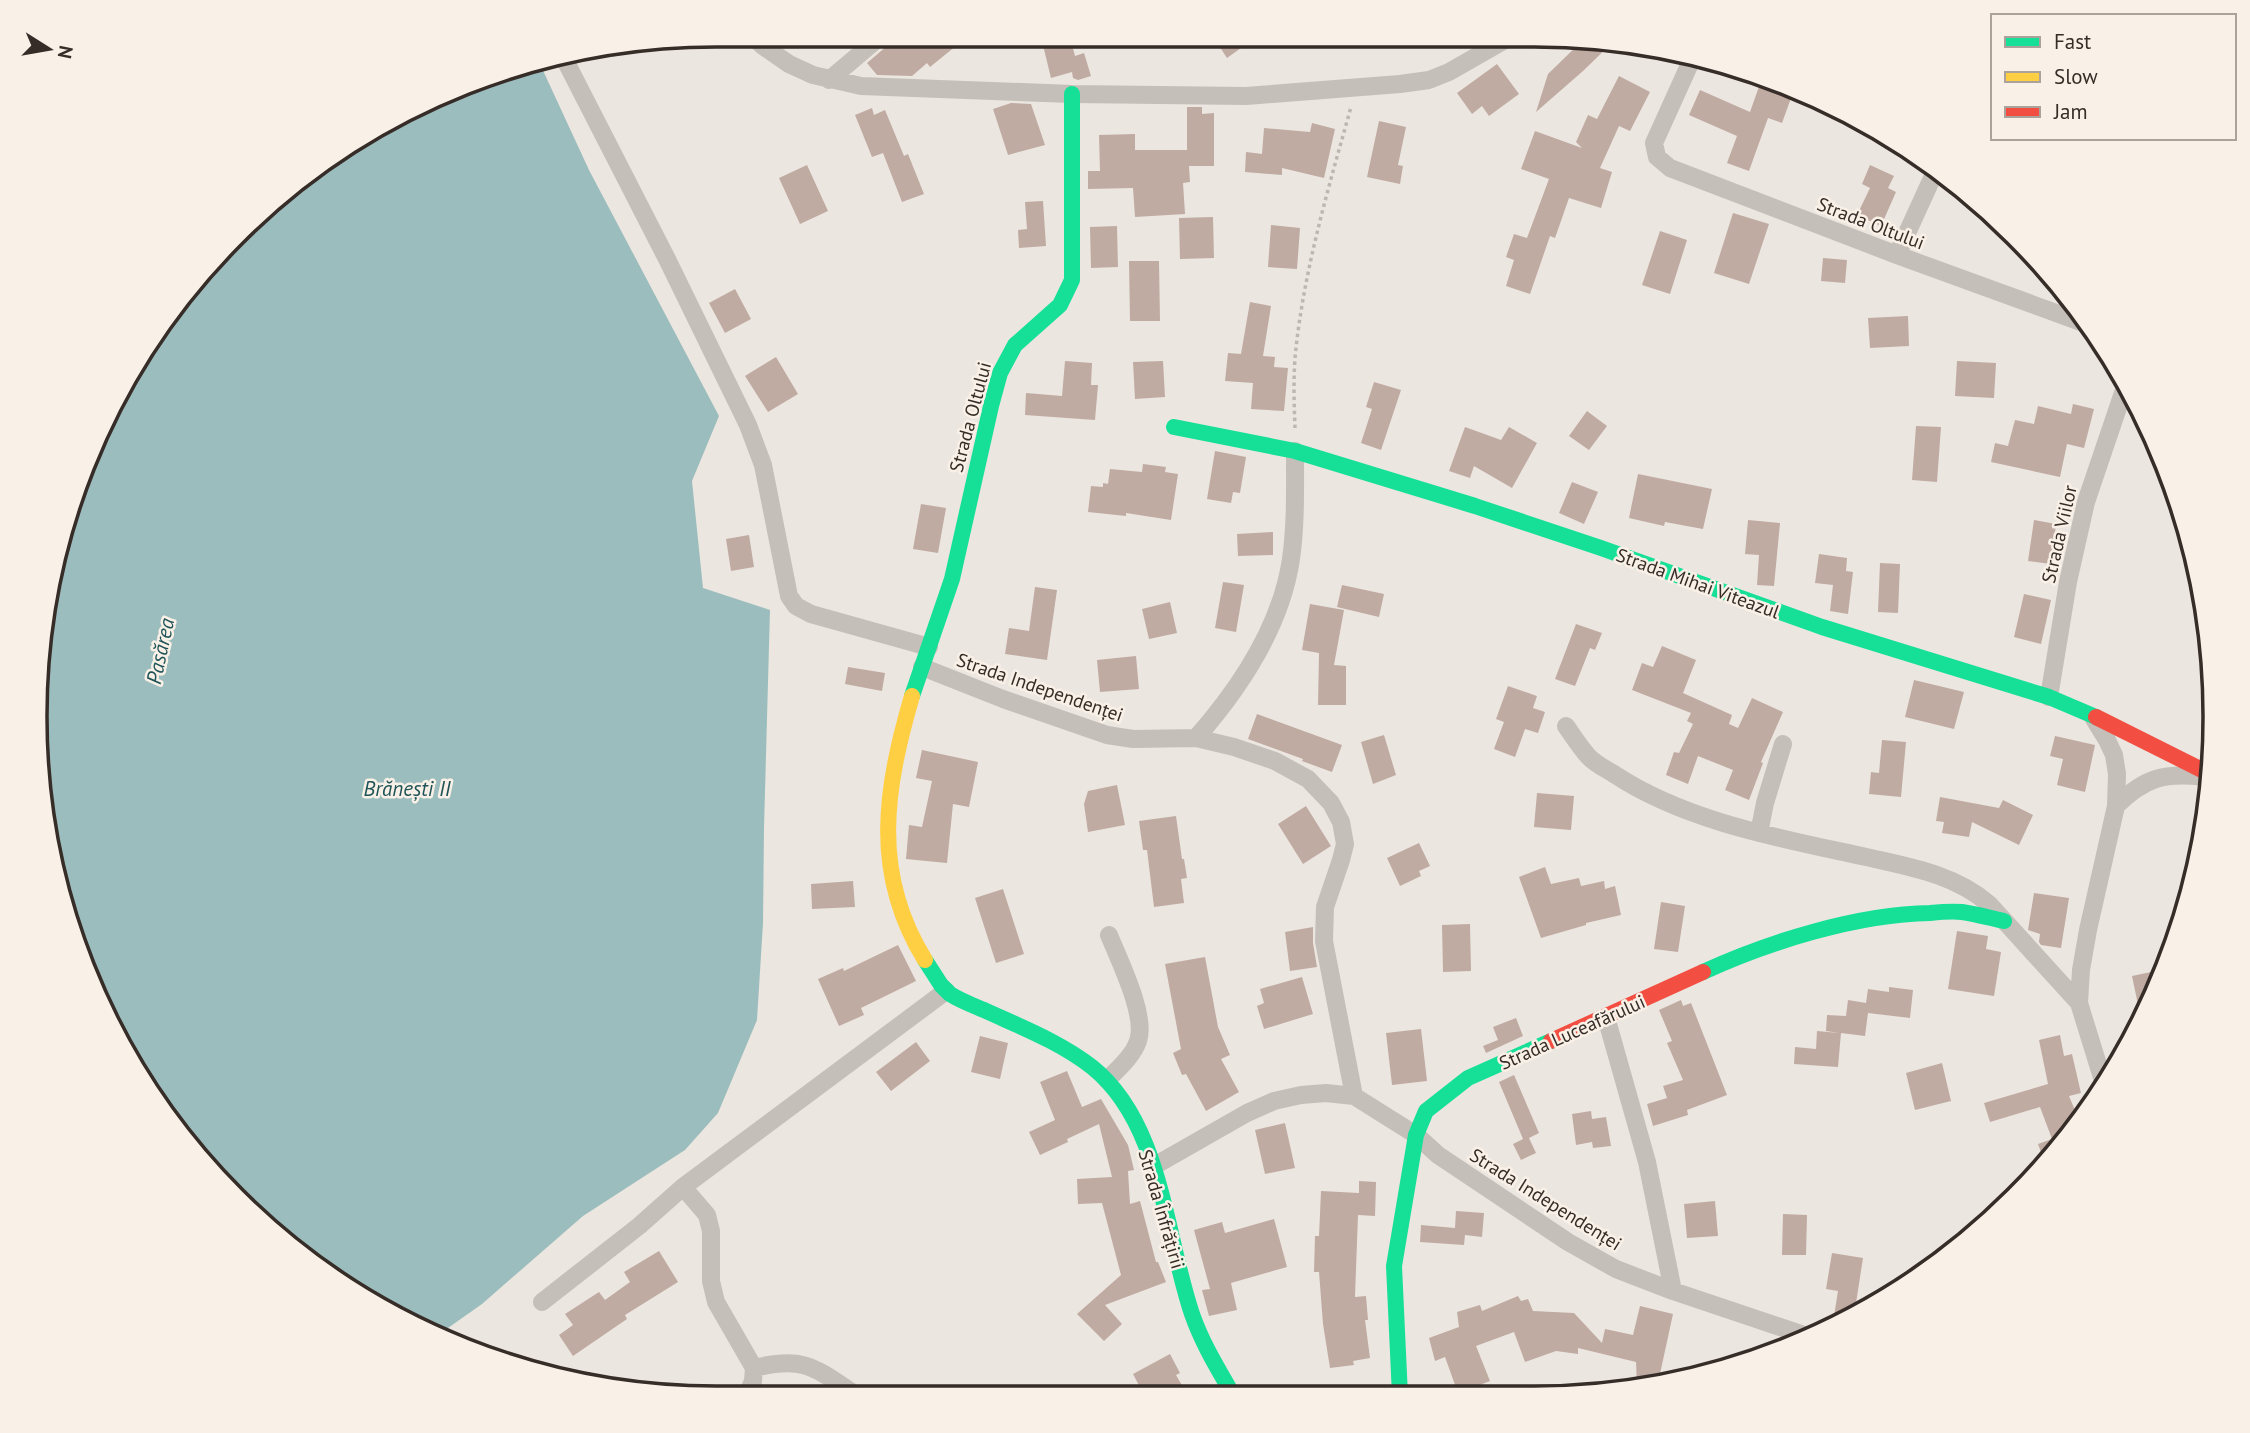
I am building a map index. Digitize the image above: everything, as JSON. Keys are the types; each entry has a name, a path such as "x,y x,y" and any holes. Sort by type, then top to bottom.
{"street":[{"path":"764,47 789,64 813,75 861,86 1072,94 1246,96 1429,80 1449,72 1492,47"},
{"path":"829,80 868,47"},
{"path":"567,64 748,425 764,465 789,596 796,606 811,614 929,647"},
{"name":"Strada Oltului","path":"1686,65 1654,143 1657,158 1670,168 2071,318"},
{"name":"Strada Oltului","path":"946,991 920,954 892,889 886,828 891,785 906,718 952,579 996,383 1011,350 1032,326 1057,309 1066,297 1072,280 1072,94"},
{"path":"1897,255 1932,179"},
{"name":"Strada Viilor","path":"2049,698 2068,582 2086,502 2121,397"},
{"name":"Strada Mihai Viteazul","path":"1174,427 1295,451 1475,506 1822,627 2049,698 2091,715 2200,771"},
{"path":"1196,738 1221,709 1247,670 1276,615 1291,560 1295,451"},
{"name":"Strada Independenței","path":"922,667 1107,735 1133,739 1196,738 1254,752 1308,779 1331,803 1341,822 1345,844 1325,907 1324,941 1354,1096"},
{"path":"2091,715 2108,740 2114,755 2116,774 2116,806 2088,930 2079,1003 2101,1071"},
{"path":"1566,726 1590,758 1629,784 1667,802 1759,833 1921,869 1976,893 2079,1003"},
{"path":"1759,833 1783,744"},
{"path":"2116,806 2134,788 2157,778 2200,776"},
{"name":"Strada Luceafărului","path":"1400,1386 1394,1266 1416,1135 1426,1111 1468,1078 1737,956 1807,934 1907,913 1960,912 2004,921"},
{"path":"1107,1080 1130,1055 1138,1042 1140,1031 1139,1012 1109,935"},
{"path":"542,1302 639,1226 683,1187 946,991"},
{"name":"Strada Înfrățirii","path":"946,991 1070,1052 1107,1080 1120,1098 1143,1139 1154,1166 1193,1315 1209,1354 1228,1386"},
{"path":"1606,1017 1647,1161 1673,1291"},
{"name":"Strada Independenței","path":"1154,1166 1247,1113 1274,1101 1326,1093 1354,1096 1416,1135 1438,1155 1568,1242 1616,1269 1796,1332"},
{"path":"683,1187 707,1215 711,1231 711,1281 716,1302 754,1368 751,1386"},
{"path":"754,1368 779,1362 813,1366 843,1386"}],"path":[{"path":"1295,451 1296,350 1303,300 1324,203 1356,88"}],"water":[{"name":"Brănești II","path":"543,70 589,170 719,416 692,481 703,588 770,610 763,923 757,1020 718,1113 685,1150 583,1216 482,1304 447,1329 420,1317 345,1273 275,1220 243,1190 213,1158 160,1088 116,1013 98,973 70,890 53,804 47,716 49,673 60,586 70,543 98,460 116,420 160,345 213,275 275,213 345,160 382,137 460,98"}],"building":[{"path":"886,47 955,47 930,67 927,63 912,76 877,75 867,63"},
{"path":"1043,47 1073,47 1075,56 1084,53 1091,76 1078,80 1073,78 1072,72 1051,78"},
{"path":"1220,47 1242,47 1227,58"},
{"path":"1574,49 1603,51 1536,112 1548,74"},
{"path":"1497,64 1519,94 1489,116 1482,106 1472,114 1457,93"},
{"path":"1619,76 1650,92 1630,131 1619,126 1600,168 1612,172 1601,208 1569,198 1555,238 1550,236 1530,294 1506,286 1514,260 1506,257 1514,234 1527,238 1549,179 1521,169 1535,131 1582,148 1576,142 1588,115 1597,119"},
{"path":"1759,87 1791,98 1782,123 1768,118 1749,171 1727,163 1737,136 1689,115 1700,90 1750,112"},
{"path":"1011,103 1031,104 1045,145 1008,155 993,109"},
{"path":"1187,107 1202,107 1202,114 1214,113 1214,166 1189,166 1190,182 1183,183 1185,214 1135,217 1133,188 1088,189 1088,171 1100,171 1099,135 1135,134 1135,150 1187,150"},
{"path":"872,108 874,115 885,110 904,156 908,154 924,194 902,202 883,153 872,157 855,115"},
{"path":"1379,121 1406,127 1398,165 1403,166 1400,184 1367,177"},
{"path":"1312,123 1335,129 1324,178 1282,168 1282,175 1245,172 1246,152 1262,154 1264,128 1310,132"},
{"path":"807,165 828,211 800,224 779,178"},
{"path":"1870,165 1894,176 1888,188 1896,192 1881,226 1857,215 1870,188 1862,184"},
{"path":"1043,201 1046,246 1019,248 1018,230 1027,229 1025,202"},
{"path":"1733,213 1769,224 1749,284 1714,273"},
{"path":"1213,217 1214,258 1180,259 1179,218"},
{"path":"1271,225 1300,228 1297,269 1268,267"},
{"path":"1117,226 1118,267 1091,268 1090,227"},
{"path":"1660,231 1687,240 1670,294 1642,285"},
{"path":"1823,258 1847,260 1845,283 1821,281"},
{"path":"1129,261 1159,261 1160,321 1130,321"},
{"path":"735,289 751,319 725,333 709,303"},
{"path":"1250,302 1271,306 1263,356 1275,357 1274,367 1288,368 1284,411 1251,409 1253,383 1225,381 1228,353 1241,354"},
{"path":"1908,316 1909,346 1870,348 1868,318"},
{"path":"776,357 798,394 768,412 745,376"},
{"path":"1065,361 1092,363 1091,385 1098,385 1095,420 1025,415 1026,393 1062,396"},
{"path":"1163,361 1165,397 1135,399 1133,362"},
{"path":"1957,361 1996,363 1994,398 1955,396"},
{"path":"1374,382 1401,390 1381,450 1361,443 1372,409 1366,407"},
{"path":"2073,404 2094,409 2084,448 2067,444 2060,477 1991,462 1995,443 2008,446 2015,420 2034,424 2038,406 2071,414"},
{"path":"1587,411 1607,426 1589,450 1569,436"},
{"path":"1916,426 1941,427 1937,482 1912,480"},
{"path":"1465,427 1501,440 1509,427 1537,443 1512,488 1474,466 1470,478 1449,471"},
{"path":"1215,451 1246,457 1240,493 1233,492 1231,503 1207,499"},
{"path":"1143,464 1166,467 1165,472 1178,474 1171,520 1126,513 1126,516 1088,512 1091,486 1103,487 1103,483 1108,484 1110,469 1142,472"},
{"path":"1638,474 1712,489 1703,529 1665,522 1664,526 1629,518"},
{"path":"1572,482 1598,492 1584,524 1559,513"},
{"path":"921,504 946,508 938,553 913,549"},
{"path":"1748,520 1780,523 1774,586 1757,585 1759,555 1745,554"},
{"path":"2034,520 2056,524 2051,564 2028,561"},
{"path":"1273,532 1273,555 1238,556 1237,534"},
{"path":"749,535 754,567 731,571 726,539"},
{"path":"1819,554 1847,558 1846,571 1853,572 1848,614 1830,611 1833,585 1815,583"},
{"path":"1880,563 1900,564 1898,613 1878,612"},
{"path":"1223,582 1244,585 1236,632 1215,628"},
{"path":"1342,585 1384,594 1379,617 1337,607"},
{"path":"1035,587 1057,590 1047,660 1005,654 1009,628 1029,631"},
{"path":"2024,594 2051,600 2041,644 2014,637"},
{"path":"1170,602 1177,633 1149,639 1142,609"},
{"path":"1310,604 1344,610 1334,665 1346,666 1346,705 1318,705 1319,653 1302,650"},
{"path":"1576,624 1602,633 1595,650 1590,648 1575,686 1555,679"},
{"path":"1662,646 1696,660 1683,693 1732,715 1729,724 1738,728 1752,698 1783,712 1761,762 1763,763 1749,800 1725,790 1733,770 1698,756 1688,784 1666,775 1674,752 1679,753 1693,724 1687,721 1691,713 1632,690 1642,663 1653,667"},
{"path":"1136,656 1139,689 1100,692 1097,660"},
{"path":"848,667 885,673 882,691 845,684"},
{"path":"1914,680 1964,692 1954,729 1905,717"},
{"path":"1508,686 1537,696 1533,708 1545,712 1538,733 1525,729 1515,757 1494,749 1504,722 1496,719"},
{"path":"1257,714 1342,745 1332,772 1248,739"},
{"path":"1384,735 1396,775 1373,784 1361,742"},
{"path":"2055,736 2095,745 2085,792 2057,785 2063,759 2050,756"},
{"path":"1882,740 1906,742 1901,797 1869,794 1871,772 1879,773"},
{"path":"922,750 978,762 969,807 953,804 947,863 906,859 909,825 922,827 932,781 916,778"},
{"path":"1117,785 1125,825 1088,832 1084,804 1088,791"},
{"path":"1537,793 1574,796 1571,830 1534,827"},
{"path":"1940,797 1999,808 2003,800 2033,815 2019,845 1972,822 1969,837 1942,833 1944,822 1936,821"},
{"path":"1306,806 1331,846 1303,864 1278,824"},
{"path":"1176,816 1187,878 1181,879 1184,903 1154,907 1147,850 1143,850 1139,821"},
{"path":"1419,843 1430,866 1419,871 1421,876 1400,886 1387,858"},
{"path":"1545,867 1551,884 1579,878 1581,886 1604,881 1605,889 1615,886 1621,915 1541,938 1519,877"},
{"path":"853,881 855,907 812,909 811,884"},
{"path":"1003,889 1024,954 996,963 975,898"},
{"path":"2034,893 2069,898 2061,948 2041,945 2040,934 2028,930"},
{"path":"1661,902 1685,906 1678,952 1654,949"},
{"path":"1470,924 1471,971 1443,972 1442,925"},
{"path":"1313,927 1317,967 1290,971 1285,932"},
{"path":"1957,931 1988,936 1986,949 2001,952 1994,996 1948,989"},
{"path":"898,945 916,981 861,1008 864,1015 839,1026 818,979 843,968 844,971"},
{"path":"1205,957 1218,1027 1230,1055 1221,1059 1239,1092 1206,1111 1186,1074 1182,1075 1173,1053 1181,1049 1165,964"},
{"path":"2151,972 2138,1004 2132,976"},
{"path":"1302,977 1313,1014 1264,1029 1257,1006 1264,1003 1260,989"},
{"path":"1889,987 1913,990 1910,1018 1868,1013 1865,1036 1841,1033 1838,1067 1794,1064 1795,1047 1816,1049 1817,1031 1839,1033 1826,1031 1827,1015 1846,1016 1848,1000 1866,1003 1868,989 1889,992"},
{"path":"1681,1000 1683,1006 1691,1003 1727,1095 1687,1110 1688,1115 1653,1126 1647,1104 1667,1098 1663,1086 1683,1080 1667,1043 1672,1041 1659,1010"},
{"path":"1516,1018 1523,1036 1486,1053 1483,1046 1498,1040 1493,1027"},
{"path":"1421,1029 1427,1081 1392,1085 1386,1033"},
{"path":"2060,1035 2064,1056 2072,1054 2081,1093 2069,1096 2075,1109 2064,1124 2041,1153 2038,1144 2052,1139 2040,1107 1990,1122 1984,1103 2048,1084 2039,1040"},
{"path":"980,1036 1008,1043 1000,1079 971,1072"},
{"path":"916,1042 930,1061 891,1091 876,1072"},
{"path":"1942,1063 1951,1101 1915,1110 1906,1073"},
{"path":"1067,1071 1082,1107 1101,1099 1128,1145 1134,1170 1128,1171 1130,1204 1140,1201 1156,1262 1166,1282 1105,1305 1122,1324 1104,1341 1077,1314 1121,1275 1102,1203 1078,1204 1077,1179 1112,1177 1099,1124 1040,1155 1029,1132 1055,1120 1040,1082"},
{"path":"1514,1075 1539,1133 1529,1138 1536,1153 1521,1160 1513,1144 1523,1139 1499,1082"},
{"path":"1591,1111 1592,1119 1606,1117 1611,1146 1593,1148 1592,1142 1576,1145 1572,1114"},
{"path":"1285,1123 1295,1168 1265,1174 1255,1130"},
{"path":"1359,1181 1376,1182 1375,1216 1358,1215 1355,1297 1366,1296 1368,1320 1365,1320 1370,1358 1353,1361 1354,1365 1330,1368 1319,1272 1314,1272 1315,1236 1319,1236 1321,1191 1359,1193"},
{"path":"1715,1201 1718,1236 1687,1238 1684,1204"},
{"path":"1456,1211 1484,1213 1482,1237 1465,1235 1464,1245 1420,1242 1421,1225 1455,1228"},
{"path":"1783,1214 1807,1215 1806,1255 1782,1255"},
{"path":"1274,1219 1287,1267 1231,1283 1237,1310 1209,1316 1202,1290 1210,1289 1194,1230 1222,1222 1225,1233"},
{"path":"659,1251 678,1282 625,1315 627,1319 573,1356 559,1335 573,1325 565,1314 599,1292 605,1300 630,1282 624,1272"},
{"path":"1832,1253 1863,1258 1856,1303 1834,1315 1838,1291 1826,1289"},
{"path":"1518,1296 1521,1301 1528,1299 1533,1311 1574,1313 1602,1343 1605,1329 1633,1335 1640,1306 1673,1314 1660,1374 1637,1377 1636,1362 1578,1348 1578,1354 1556,1351 1525,1362 1514,1332 1476,1346 1490,1381 1477,1386 1455,1386 1445,1357 1435,1361 1429,1338 1459,1327 1457,1312 1480,1305 1482,1311"},
{"path":"1170,1354 1180,1373 1176,1375 1182,1386 1139,1386 1133,1374"}],"traffic: fast":[{"path":"912,696 952,579 1000,373 1015,345 1060,305 1072,280 1072,94"},
{"path":"1174,427 1295,451 1475,506 1822,627 2049,697 2096,717"},
{"path":"1703,972 1784,940 1873,918 1962,912 2004,921"},
{"path":"925,960 950,994 1067,1050 1092,1067 1115,1090 1133,1118 1147,1149 1192,1314 1228,1386"},
{"path":"1400,1386 1394,1266 1416,1135 1426,1111 1468,1078 1551,1041"}],"traffic: slow":[{"path":"912,696 895,764 888,830 896,895 925,960"}],"traffic: jam":[{"path":"2096,717 2200,769"},
{"path":"1551,1041 1703,972"}],"water label":[{"name":"Pasărea","path":"160,651"}]}
